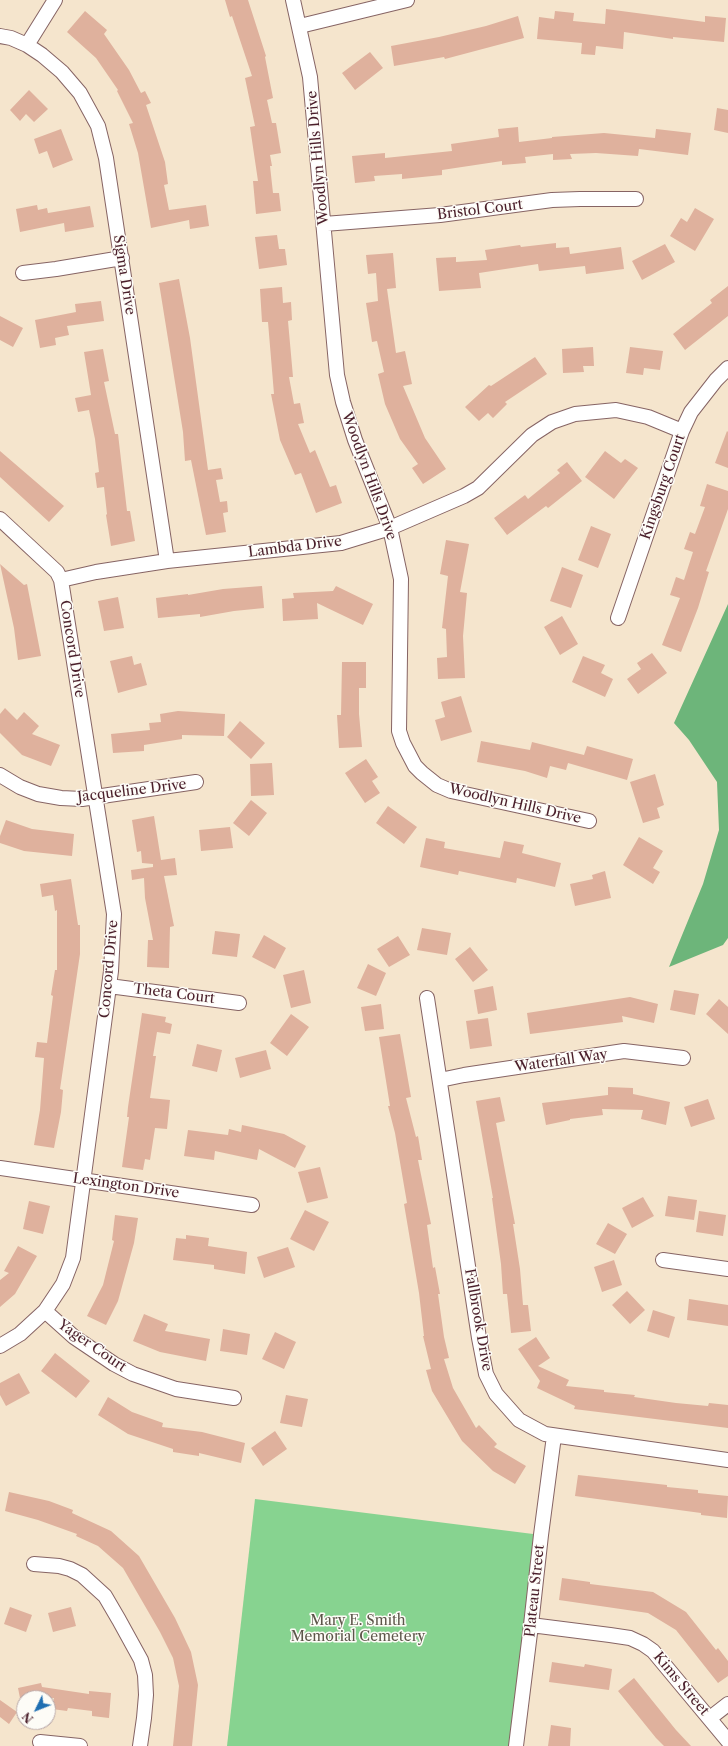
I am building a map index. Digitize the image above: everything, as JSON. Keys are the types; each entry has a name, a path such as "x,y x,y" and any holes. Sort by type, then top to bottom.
{"street":[{"path":"27,45 55,0"},
{"name":"Woodlyn Hills Drive","path":"293,0 300,26 310,77 337,375 342,402 355,440 390,528 401,579 400,731 403,743 415,766 437,785 457,793 589,821"},
{"path":"300,26 406,0"},
{"name":"Sigma Drive","path":"0,36 11,38 27,45 42,55 67,78 80,93 98,126 106,158 122,258 167,561"},
{"name":"Bristol Court","path":"324,224 440,215 552,200 580,198 636,199"},
{"path":"23,272 56,269 122,258"},
{"name":"Kingsburg Court","path":"618,618 682,431 691,412 716,380 728,368"},
{"name":"Lambda Drive","path":"61,580 96,572 167,561 341,543 390,528 464,496 478,488 532,435 552,422 575,414 616,410 648,417 682,431"},
{"name":"Concord Drive","path":"0,519 57,572 61,580 114,914 109,986 73,1258 63,1284 45,1311 20,1334 0,1346"},
{"name":"Jacqueline Drive","path":"0,775 20,787 38,794 61,798 95,798 196,782"},
{"name":"Theta Court","path":"109,986 239,1003"},
{"name":"Fallbrook Drive","path":"427,998 479,1338 486,1374 496,1394 519,1420 545,1434 728,1460"},
{"name":"Waterfall Way","path":"440,1080 464,1075 624,1051 683,1058"},
{"name":"Lexington Drive","path":"0,1168 252,1205"},
{"path":"663,1260 728,1269"},
{"name":"Yager Court","path":"45,1311 74,1337 114,1364 133,1374 176,1389 234,1398"},
{"name":"Plateau Street","path":"516,1746 531,1625 540,1535 554,1436"},
{"path":"34,1564 59,1566 70,1569 82,1575 104,1596 119,1620 142,1660 145,1675 144,1718 140,1746"},
{"name":"Kims Street","path":"531,1625 630,1638 643,1644 653,1651 728,1741"},
{"path":"710,1718 728,1704"},
{"path":"40,1742 80,1746"}],"green space":[{"path":"728,604 728,938 723,945 669,967 703,884 719,830 717,782 689,740 674,723"},
{"name":"Mary E. Smith Memorial Cemetery","path":"255,1499 541,1535 516,1746 227,1746"}],"building":[{"path":"225,0 248,0 266,56 273,98 267,100 272,123 276,123 281,153 270,155 272,166 270,166 273,193 279,193 281,211 256,214 253,181 258,181 250,127 255,126 245,78 252,76 232,16 230,17"},
{"path":"606,9 705,22 705,16 726,18 724,42 673,37 673,39 624,32 623,49 596,46 595,55 581,54 582,43 537,39 539,17 554,19 555,11 574,13 573,21 605,24"},
{"path":"85,11 107,30 104,34 129,70 141,93 145,91 151,103 146,105 165,162 168,184 164,185 169,210 206,205 209,226 190,229 189,220 151,228 138,153 129,124 133,123 117,91 118,90 96,58 67,32"},
{"path":"518,16 524,38 445,59 444,57 394,66 391,46 486,26"},
{"path":"370,52 383,68 355,90 342,73"},
{"path":"29,90 48,109 34,122 26,114 20,121 10,110"},
{"path":"717,108 728,110 728,133 714,130"},
{"path":"518,127 519,142 552,137 604,133 655,138 656,129 691,133 688,155 639,149 638,156 596,153 570,154 572,159 553,160 553,154 525,157 526,163 502,165 502,161 442,170 442,175 402,179 402,174 374,176 375,181 355,183 352,156 385,153 385,158 452,151 451,144 499,137 498,129"},
{"path":"61,129 73,160 53,168 47,151 39,154 34,139"},
{"path":"37,205 38,210 47,208 48,213 90,206 94,227 65,232 64,223 20,232 16,209"},
{"path":"695,208 714,219 695,251 670,236 681,218 687,222"},
{"path":"277,235 279,249 285,249 287,265 259,269 255,237"},
{"path":"556,243 556,248 569,247 570,254 621,247 624,269 586,274 585,266 539,271 538,264 479,273 481,288 439,291 436,258 456,257 456,262 487,260 485,250 520,245 521,247"},
{"path":"665,244 675,262 642,280 632,261"},
{"path":"393,253 396,288 387,289 396,353 405,351 412,384 403,386 425,438 446,469 423,484 412,468 418,464 400,439 385,404 378,374 384,372 377,341 372,342 366,303 378,301 376,273 368,274 366,255"},
{"path":"179,279 190,338 208,470 221,468 223,479 216,480 220,502 227,501 228,512 223,513 226,532 206,535 191,460 185,461 183,432 159,283"},
{"path":"728,286 728,316 685,350 673,334 712,303 710,300"},
{"path":"282,287 283,303 291,302 292,320 288,321 293,377 289,377 294,404 300,403 304,423 298,424 310,453 315,450 330,487 336,485 342,503 316,513 301,473 295,475 280,440 271,394 274,394 268,322 262,322 260,289"},
{"path":"101,301 104,321 67,326 69,335 55,338 56,345 40,348 35,320 76,312 75,304"},
{"path":"0,316 23,328 13,347 0,340"},
{"path":"593,347 594,366 583,366 584,372 563,373 562,349"},
{"path":"630,347 663,351 660,370 644,368 643,375 626,373"},
{"path":"103,349 109,381 104,382 115,434 118,434 127,511 130,511 135,541 111,546 106,515 104,487 97,488 95,473 99,472 95,439 89,410 78,412 75,398 91,395 84,352"},
{"path":"535,357 547,374 505,402 507,404 493,418 488,413 479,421 465,407 489,385 491,386"},
{"path":"727,431 728,432 728,468 715,463"},
{"path":"0,451 64,506 49,522 0,477"},
{"path":"605,451 621,463 625,459 638,468 614,499 585,477"},
{"path":"567,462 582,481 548,508 546,506 507,535 494,518 525,495 528,499 560,473 557,470"},
{"path":"707,484 728,491 728,509 706,571 709,572 698,608 681,652 662,645 680,598 670,595 676,577 684,580 693,552 684,549 690,532 695,534 705,507 700,506"},
{"path":"591,526 611,534 598,568 578,560"},
{"path":"446,540 469,544 460,592 467,593 463,636 465,678 438,679 437,658 447,657 446,629 442,628 448,576 440,574"},
{"path":"0,564 24,585 27,584 41,656 18,660 14,628"},
{"path":"562,567 583,575 571,608 550,601"},
{"path":"262,586 264,608 234,611 200,617 200,614 158,618 156,598 188,595 223,589"},
{"path":"336,586 373,604 363,625 317,603 318,619 283,621 282,599 294,598 293,593 333,591"},
{"path":"118,597 124,628 104,631 98,601"},
{"path":"562,616 578,644 560,655 544,627"},
{"path":"652,653 667,673 638,694 627,679 641,669 637,663"},
{"path":"132,656 134,665 141,663 147,685 118,693 110,661"},
{"path":"583,656 605,665 601,673 613,679 605,697 572,682"},
{"path":"342,662 366,662 366,688 359,688 359,714 362,747 339,748 337,715 341,715"},
{"path":"461,696 472,732 441,741 435,720 445,717 441,702"},
{"path":"5,708 17,720 24,712 39,726 32,734 60,745 51,766 22,755 0,733 0,714"},
{"path":"178,711 225,714 224,736 182,735 182,739 144,745 144,751 113,753 111,734 150,730 149,723 161,722 160,714"},
{"path":"240,721 265,743 251,759 227,737"},
{"path":"481,741 530,750 532,742 584,755 587,746 633,759 627,780 568,763 566,770 550,766 547,778 525,771 477,762"},
{"path":"366,759 378,777 372,781 380,793 365,803 345,773"},
{"path":"272,763 274,795 251,796 250,764"},
{"path":"655,774 664,805 657,808 660,818 643,823 630,782"},
{"path":"251,800 267,813 249,836 233,823"},
{"path":"388,806 417,827 404,844 376,823"},
{"path":"154,816 161,860 175,858 177,875 164,876 174,926 170,927 169,968 147,967 148,940 153,940 145,898 144,878 132,880 131,870 153,867 153,864 142,863 141,851 137,852 132,820"},
{"path":"6,820 32,829 74,834 72,856 24,851 0,843 0,836"},
{"path":"230,827 233,848 201,851 199,830"},
{"path":"639,837 663,851 653,868 660,872 653,884 623,865"},
{"path":"426,838 445,842 444,848 500,858 504,841 524,845 522,853 561,863 555,887 517,878 516,883 459,871 458,875 420,867"},
{"path":"605,871 611,898 575,906 570,884 593,879 592,875"},
{"path":"71,879 78,925 80,925 80,954 60,1089 63,1090 61,1112 54,1148 34,1145 40,1110 44,1058 35,1057 37,1042 47,1043 53,996 51,995 55,970 57,970 57,910 55,911 53,895 42,897 40,884"},
{"path":"422,928 451,933 447,955 417,950"},
{"path":"215,931 240,934 237,957 212,954"},
{"path":"264,935 286,948 275,969 252,957"},
{"path":"398,936 410,955 389,967 377,949"},
{"path":"470,947 488,970 473,982 455,959"},
{"path":"368,964 386,973 376,996 357,988"},
{"path":"304,970 311,1003 291,1008 283,975"},
{"path":"493,986 497,1010 478,1014 474,990"},
{"path":"674,990 699,994 695,1015 670,1010"},
{"path":"630,997 658,1004 654,1023 622,1016 623,1022 530,1034 527,1013"},
{"path":"719,999 728,1007 728,1034 706,1014"},
{"path":"381,1004 384,1029 365,1031 361,1007"},
{"path":"142,1013 166,1017 165,1022 172,1024 170,1034 157,1032 153,1056 156,1056 150,1098 170,1100 167,1129 155,1128 150,1160 145,1159 143,1170 122,1167 129,1117 127,1117 128,1107"},
{"path":"291,1014 309,1027 287,1056 270,1043"},
{"path":"488,1018 492,1046 470,1049 466,1021"},
{"path":"400,1034 411,1097 406,1098 416,1137 418,1136 422,1160 418,1160 431,1224 427,1225 433,1268 435,1267 440,1294 438,1294 444,1337 449,1358 444,1359 453,1388 476,1428 479,1425 497,1444 494,1447 526,1466 515,1484 493,1471 462,1441 432,1391 426,1370 431,1369 423,1336 419,1293 404,1204 407,1203 395,1133 388,1106 390,1106 379,1037"},
{"path":"197,1044 222,1050 217,1072 192,1066"},
{"path":"266,1050 271,1069 240,1078 235,1058"},
{"path":"608,1087 633,1088 633,1094 670,1102 666,1125 641,1119 643,1110 602,1109 603,1115 570,1119 546,1125 542,1103 608,1095"},
{"path":"500,1097 505,1121 496,1123 515,1224 513,1224 520,1269 523,1305 528,1305 531,1331 511,1333 507,1294 503,1294 493,1198 476,1101"},
{"path":"708,1099 715,1119 691,1127 684,1107"},
{"path":"242,1125 284,1134 306,1146 295,1168 259,1149 257,1160 215,1151 214,1160 184,1156 188,1130 228,1135 229,1129 241,1132"},
{"path":"320,1167 328,1198 307,1203 298,1172"},
{"path":"668,1196 697,1200 694,1220 665,1216"},
{"path":"643,1197 654,1216 632,1228 622,1208"},
{"path":"29,1201 50,1206 43,1234 23,1229"},
{"path":"305,1210 329,1222 314,1251 290,1239"},
{"path":"699,1211 726,1215 723,1236 696,1232"},
{"path":"115,1215 138,1218 134,1243 118,1301 106,1325 87,1316 103,1285 114,1241 112,1240"},
{"path":"608,1223 627,1234 615,1254 596,1244"},
{"path":"186,1235 209,1238 208,1246 247,1252 245,1274 214,1269 214,1265 173,1260 176,1238 186,1239"},
{"path":"18,1246 37,1256 15,1294 0,1307 0,1280 9,1273 4,1271"},
{"path":"288,1247 295,1267 264,1278 257,1257"},
{"path":"614,1260 622,1285 602,1292 594,1267"},
{"path":"627,1291 645,1310 630,1324 612,1305"},
{"path":"689,1299 728,1305 728,1326 687,1320"},
{"path":"653,1310 675,1317 669,1338 647,1331"},
{"path":"144,1314 168,1324 165,1331 210,1339 206,1361 160,1352 133,1341"},
{"path":"223,1329 250,1334 247,1355 220,1351"},
{"path":"275,1332 296,1342 284,1369 262,1359"},
{"path":"536,1337 550,1358 538,1366 569,1380 566,1386 604,1390 604,1392 635,1395 634,1397 676,1403 708,1406 709,1403 728,1405 728,1428 574,1409 575,1406 537,1388 540,1381 518,1349"},
{"path":"55,1353 90,1381 76,1398 41,1371"},
{"path":"19,1373 30,1393 6,1406 0,1395 0,1383"},
{"path":"286,1395 308,1399 302,1427 280,1423"},
{"path":"108,1397 132,1412 163,1423 162,1427 202,1432 245,1443 241,1463 199,1453 199,1456 173,1452 173,1449 128,1434 98,1415"},
{"path":"275,1431 287,1449 263,1466 251,1448"},
{"path":"578,1475 667,1485 667,1487 698,1490 698,1493 728,1496 727,1518 701,1515 701,1513 575,1496"},
{"path":"9,1492 49,1501 73,1510 72,1513 111,1531 139,1556 175,1618 191,1652 198,1685 192,1746 173,1746 179,1686 173,1658 160,1632 123,1568 98,1546 76,1536 77,1534 38,1520 5,1511"},
{"path":"562,1578 590,1582 590,1584 653,1592 686,1612 716,1650 718,1648 728,1661 728,1676 718,1683 676,1630 648,1613 559,1600"},
{"path":"10,1607 32,1615 26,1632 4,1624"},
{"path":"71,1607 76,1626 53,1632 48,1613"},
{"path":"552,1662 584,1667 585,1664 612,1669 609,1690 549,1682"},
{"path":"634,1678 676,1730 691,1746 664,1746 656,1738 618,1691"},
{"path":"41,1683 42,1687 89,1694 89,1691 111,1693 109,1718 92,1716 92,1711 68,1708 67,1711 56,1710 56,1690 18,1690 18,1688"},
{"path":"0,1700 16,1711 16,1714 9,1724 0,1717"},
{"path":"551,1725 571,1728 570,1746 548,1746"}]}
